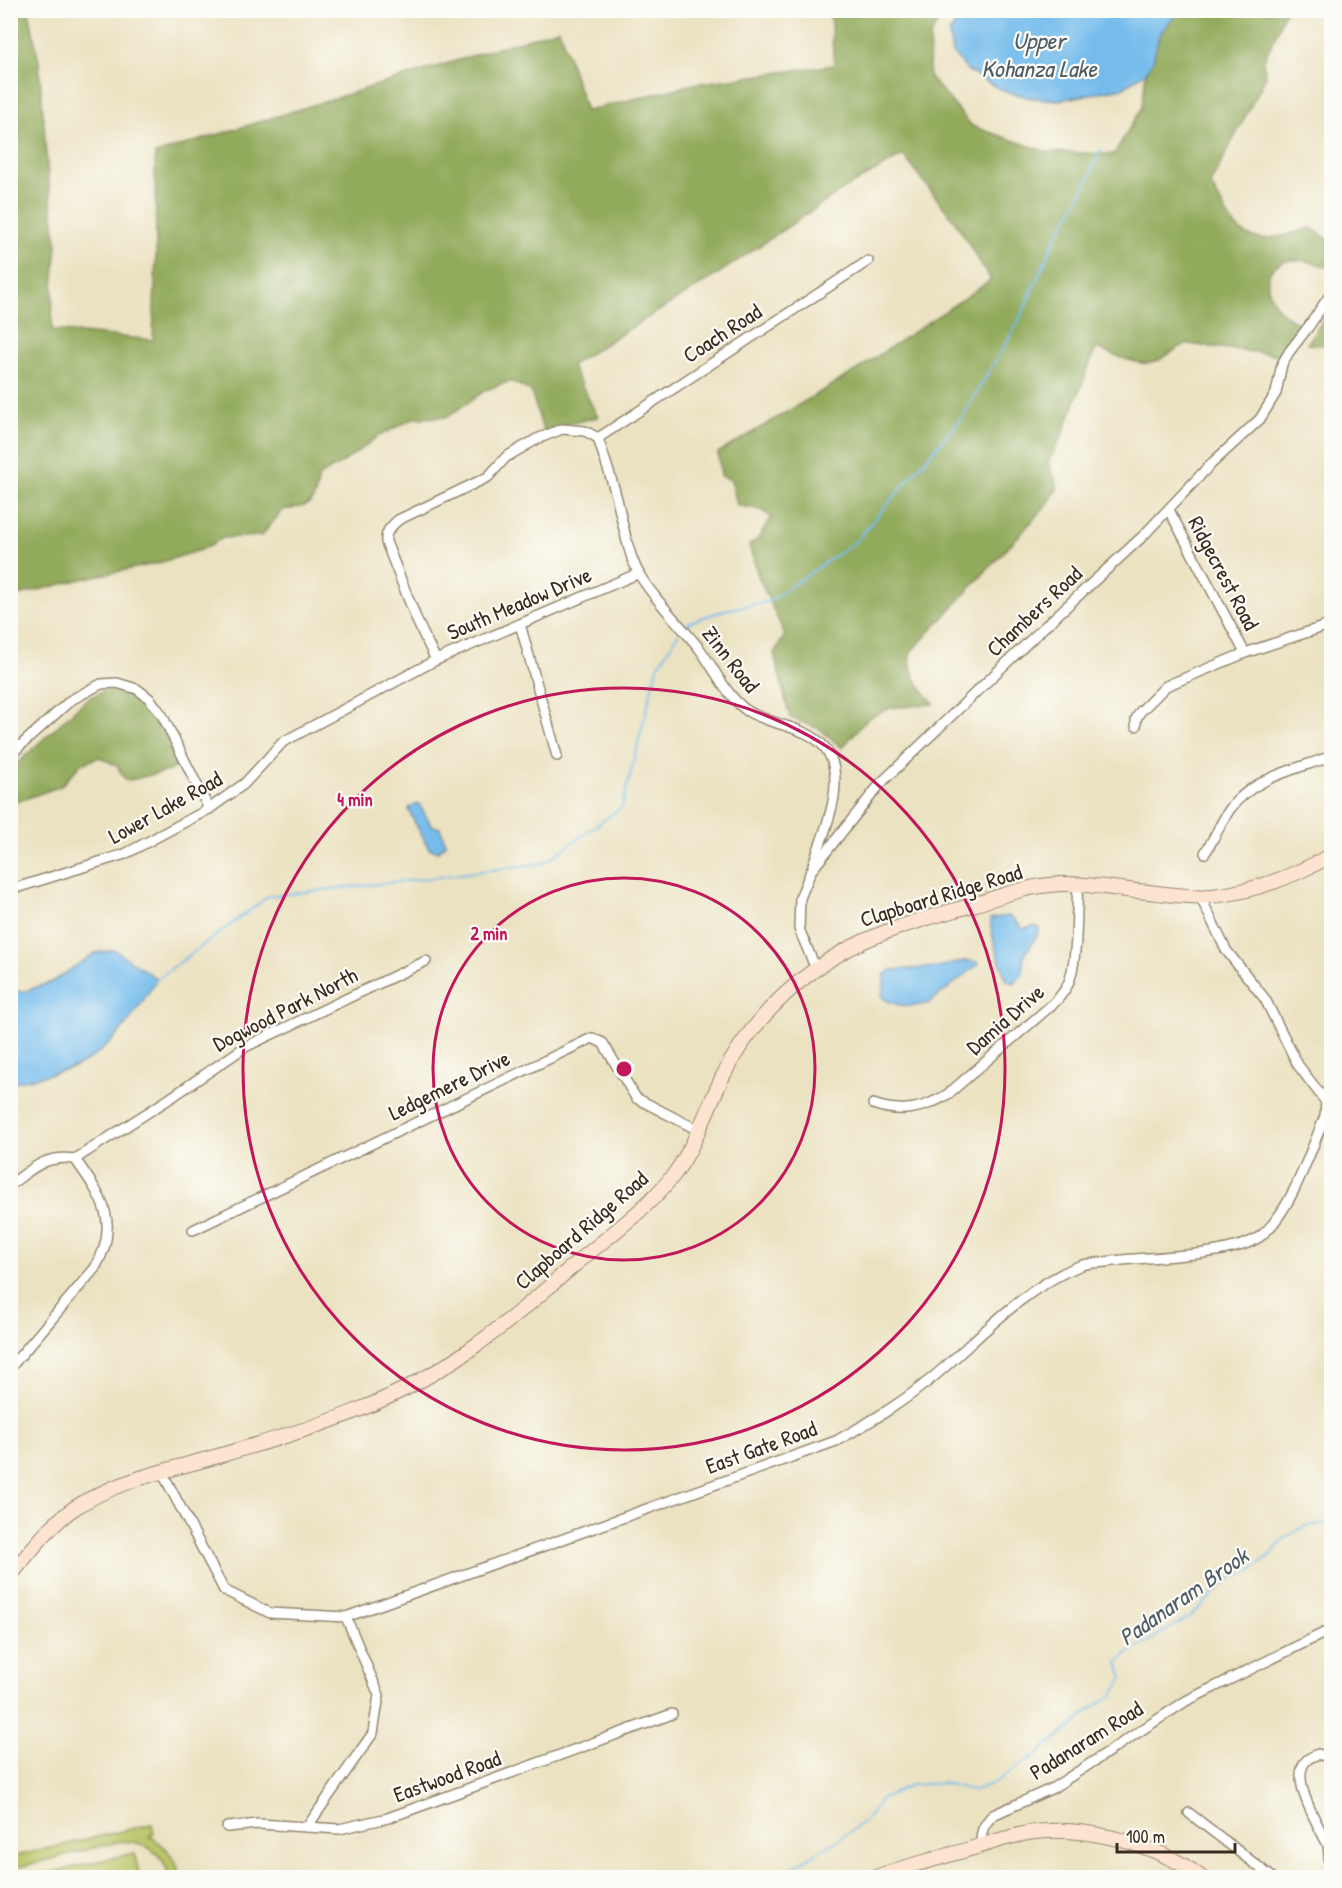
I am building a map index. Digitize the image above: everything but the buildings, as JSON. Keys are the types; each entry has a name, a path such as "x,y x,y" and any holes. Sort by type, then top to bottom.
{"main road":[{"name":"Clapboard Ridge Road","path":"10,1576 51,1528 72,1510 94,1496 117,1486 256,1445 363,1410 387,1400 450,1365 506,1323 643,1208 684,1160 739,1047 777,1003 816,969 858,944 914,922 1019,891 1052,885 1078,885 1200,896 1236,892 1263,886 1290,876 1332,855"},
{"path":"873,1878 1022,1834 1055,1831 1089,1834 1155,1851 1187,1866 1202,1878"}],"street":[{"name":"Coach Road","path":"598,438 868,261"},
{"name":"Chambers Road","path":"816,969 799,929 800,898 811,871 881,783 1169,510 1210,465 1260,419 1276,393 1282,364 1332,292"},
{"name":"South Meadow Drive","path":"598,438 585,430 562,429 537,439 506,457 488,477 398,520 385,534 386,542 418,623 436,660 639,573"},
{"name":"Zinn Road","path":"598,438 628,544 639,573 672,619 698,648 734,699 746,710 816,739 829,755 834,783 832,800 811,871"},
{"name":"Ridgecrest Road","path":"1169,510 1245,654"},
{"path":"520,624 556,756"},
{"name":"Ridgecrest Road","path":"1136,726 1136,719 1140,712 1166,686 1245,654 1332,624"},
{"name":"Lower Lake Road","path":"19,887 125,854 209,809 244,784 283,742 436,660"},
{"path":"10,756 71,700 101,684 117,683 137,689 150,699 162,715 209,809"},
{"path":"1206,853 1230,809 1246,792 1268,779 1332,756"},
{"name":"Damia Drive","path":"873,1104 887,1110 932,1104 948,1094 1054,1003 1070,981 1078,885"},
{"path":"1200,896 1226,950 1265,999 1298,1065 1329,1101"},
{"name":"Dogwood Park North","path":"75,1159 245,1047 426,961"},
{"name":"Ledgemere Drive","path":"193,1230 592,1038 603,1043 636,1098 698,1130"},
{"name":"East Gate Road","path":"162,1472 224,1590 270,1613 346,1617 836,1441 895,1407 1038,1288 1081,1265 1128,1258 1205,1253 1249,1243 1261,1236 1277,1220 1288,1202 1325,1116 1329,1101"},
{"path":"10,1185 40,1162 61,1157 75,1159 97,1189 105,1210 109,1231 103,1254 79,1289 10,1368"},
{"path":"307,1827 373,1733 379,1695 346,1617"},
{"name":"Padanaram Road","path":"981,1846 980,1835 986,1822 993,1815 1053,1788 1186,1701 1332,1629"},
{"name":"Eastwood Road","path":"227,1827 259,1824 339,1829 388,1818 672,1714"},
{"path":"1328,1845 1300,1786 1300,1772 1306,1760 1318,1754 1332,1758"},
{"path":"1189,1813 1273,1878"},
{"path":"1331,1878 1328,1845 1332,1819"}],"green space":[{"path":"11,11 29,11 39,62 48,176 57,246 52,330 153,340 156,251 155,154 559,29 586,111 694,84 834,65 830,11 944,11 930,37 929,76 972,126 1047,152 1114,154 1142,107 1146,72 1153,61 1159,35 1178,11 1285,11 1263,62 1266,77 1210,184 1228,216 1246,234 1255,238 1266,238 1311,228 1331,241 1331,270 1319,264 1296,260 1284,262 1270,272 1269,291 1273,301 1284,314 1301,325 1279,355 1187,344 1155,362 1142,363 1096,348 1062,436 1048,462 1058,487 1048,504 910,653 914,675 934,704 890,708 867,719 842,748 820,729 790,718 774,653 785,635 759,578 749,545 758,539 771,517 761,510 737,505 731,480 721,476 718,453 849,375 991,280 956,223 903,155 844,189 713,277 571,365 598,417 543,430 531,391 510,381 486,390 447,417 414,418 377,437 345,461 319,476 313,499 301,507 283,510 261,536 223,538 201,550 155,564 11,597"},
{"path":"1331,308 1331,345 1307,344"},
{"path":"104,691 123,692 133,696 150,710 168,743 175,765 172,770 126,781 117,766 100,757 81,764 61,786 11,804 11,769 88,698"},
{"path":"152,1824 154,1834 149,1836 170,1853 180,1877 169,1877 162,1861 151,1849 144,1845 126,1842 117,1842 11,1869 11,1857"},
{"path":"134,1853 140,1877 32,1877"}],"water":[{"name":"Upper Kohanza Lake","path":"962,10 1178,11 1159,35 1153,61 1146,72 1122,88 1060,100 1032,98 1003,91 968,71 952,53 949,33"},
{"path":"419,804 431,825 440,828 446,844 438,851 429,849 409,811 410,807"},
{"path":"1008,916 1023,929 1035,926 1040,928 1023,958 1023,972 1013,983 1007,981 1001,966 990,919"},
{"path":"115,950 157,979 124,1028 103,1049 79,1065 11,1083 11,990 22,992 52,982 95,953"},
{"path":"964,961 979,964 929,1003 904,1005 892,1003 882,997 885,974 892,970 939,967"}],"waterway":[{"path":"687,625 725,610 770,601 856,541 963,416 1018,322 1056,237 1084,190 1101,149"},
{"path":"156,980 269,896 544,863 622,807 657,668 678,634"},
{"name":"Padanaram Brook","path":"775,1878 843,1837 866,1820 882,1798 911,1785 944,1783 974,1791 996,1782 1034,1756 1092,1708 1112,1696 1123,1678 1118,1662 1128,1653 1191,1616 1230,1578 1249,1572 1271,1554 1284,1539 1304,1526 1332,1523"}]}
